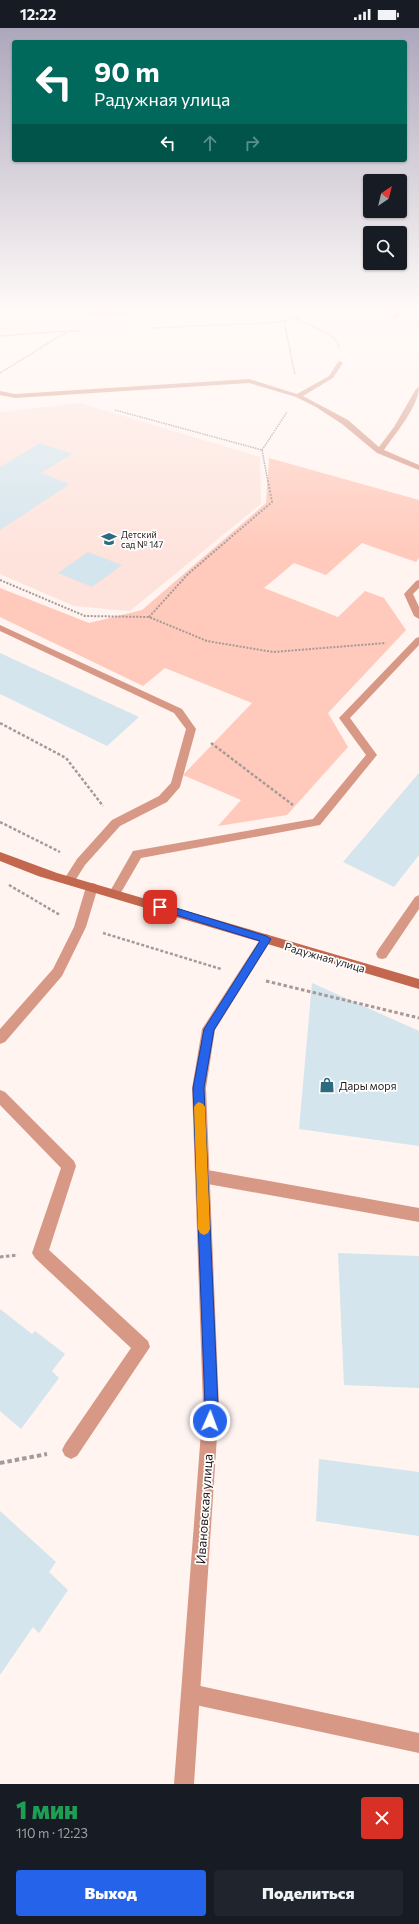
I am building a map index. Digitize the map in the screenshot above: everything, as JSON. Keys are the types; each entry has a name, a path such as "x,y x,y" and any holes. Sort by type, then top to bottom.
{"main road":[{"name":"Радужная улица","path":"0,856 16,864 69,881 419,984"}],"street":[{"path":"4,393 15,396 63,393"},
{"path":"288,393 298,396 345,422 380,451 419,468"},
{"path":"298,396 303,393"},
{"path":"380,451 398,427 417,393"},
{"path":"419,583 408,594 419,616"},
{"path":"0,628 178,711 191,728 176,784 163,799 116,823 80,862 69,881"},
{"path":"114,893 137,854 316,822 372,755 344,718 419,640"},
{"path":"0,1038 58,972 80,926 92,887"},
{"path":"382,954 419,900"},
{"name":"Ивановская улица","path":"184,1784 211,1406 199,1088 209,1029 266,939"},
{"path":"0,1096 69,1166 40,1253 142,1347 71,1450"},
{"path":"202,1176 419,1215"},
{"path":"191,1694 419,1743"}],"path":[{"path":"149,617 188,574 272,502 262,450 298,396 297,393"},
{"path":"113,410 262,450"},
{"path":"0,580 85,616 149,617 207,641 273,652 389,642"},
{"path":"0,723 66,758 116,823"},
{"path":"0,822 67,856"},
{"path":"2,881 80,926 242,975 419,1018"},
{"path":"0,1463 71,1450"}],"shaded area":[{"name":"Детский сад № 147","path":"80,403 260,457 261,504 130,611 74,606 0,574 0,412"},
{"path":"269,458 419,500 419,558 416,562 362,543 326,575 294,563 264,588 338,617 365,591 384,598 406,630 328,713 348,747 287,815 218,826 241,800 183,775 252,703 165,668 143,686 0,617 0,588 89,623 142,610 266,503"}],"building":[{"path":"40,443 72,454 41,473 70,484 0,530 0,467"},
{"path":"88,552 122,565 92,587 58,573"},
{"path":"0,653 139,717 107,746 0,694"},
{"path":"419,773 419,855 394,887 343,862"},
{"path":"312,983 419,1031 419,1146 299,1129"},
{"path":"338,1253 419,1256 419,1388 344,1385"},
{"path":"0,1309 32,1334 35,1331 65,1354 52,1371 59,1378 21,1429 0,1411"},
{"path":"319,1459 419,1472 419,1536 316,1521"},
{"path":"0,1511 56,1562 49,1572 68,1590 39,1633 33,1627 0,1675"}],"slow traffic":[{"path":"199,1107 204,1229"}],"place":[{"name":"Детский сад № 147","path":"109,539"},
{"name":"Дары моря","path":"327,1085"}],"route":[{"path":"160,907 266,939 209,1029 199,1088 211,1406 210,1421"}]}
